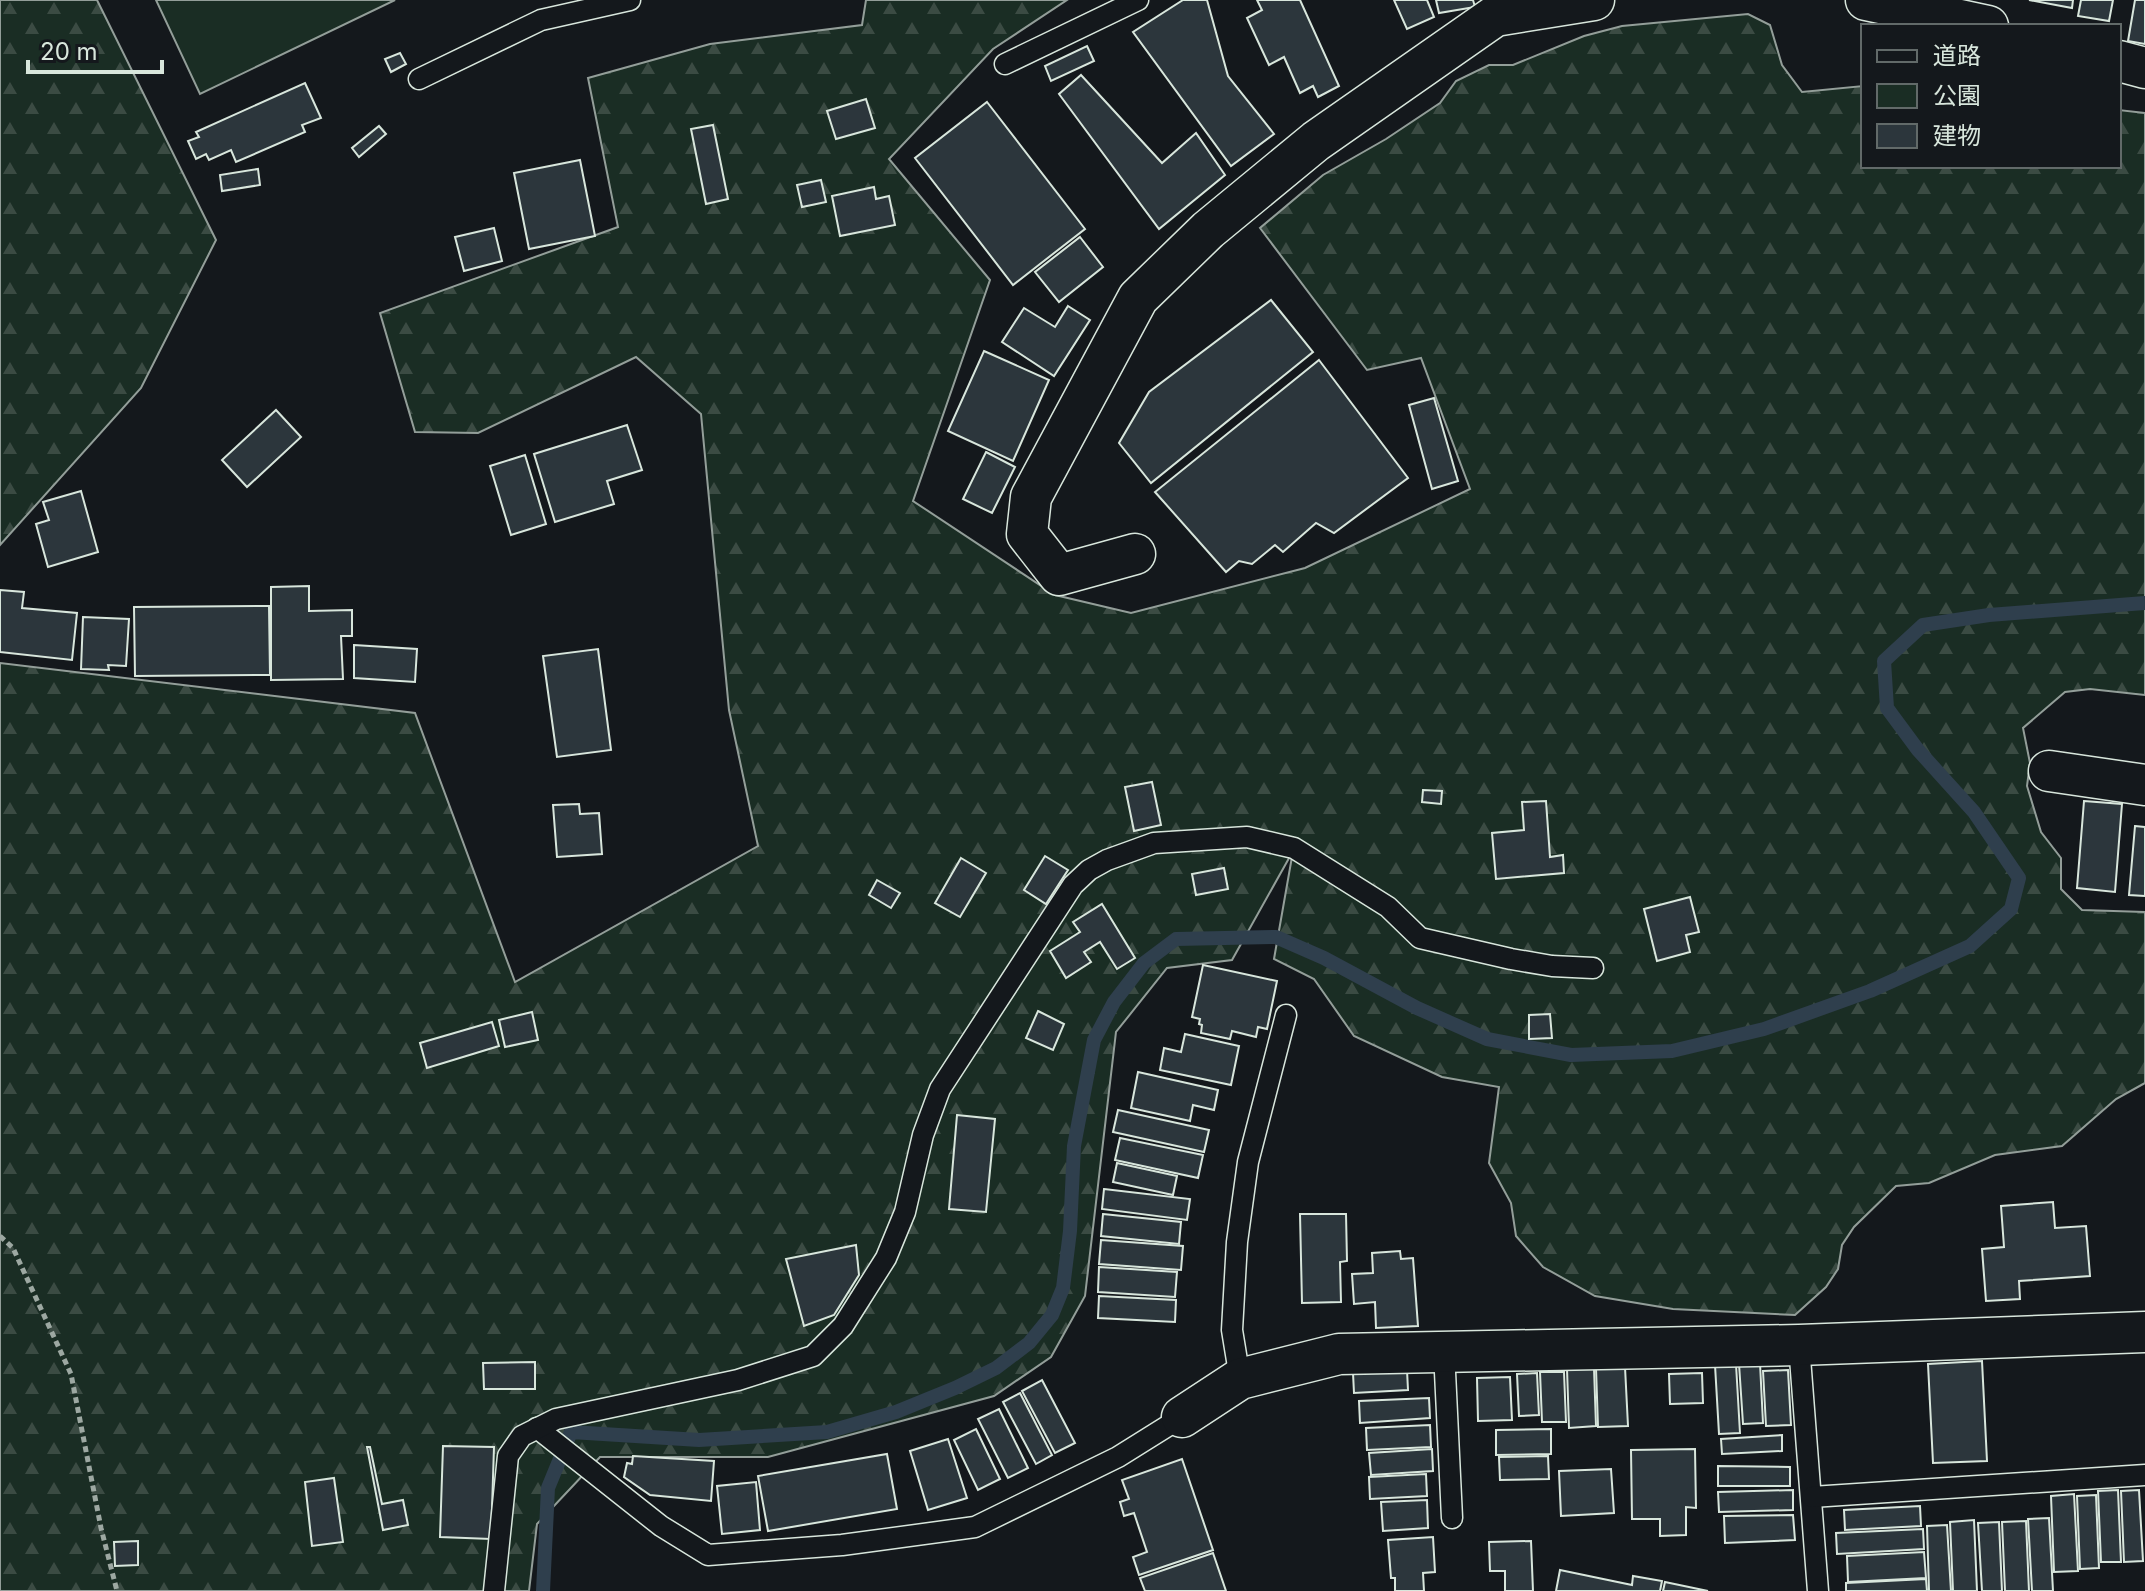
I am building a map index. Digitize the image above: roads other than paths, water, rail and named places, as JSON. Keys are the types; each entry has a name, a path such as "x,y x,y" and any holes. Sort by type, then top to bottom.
{"street":[{"path":"1135,554 1059,575 1027,534 1031,497 1138,298 1208,230 1316,141 1495,16 1594,0"},
{"path":"1866,0 1979,24"},
{"path":"2121,62 2145,68"},
{"path":"2049,771 2145,785"},
{"path":"1182,1417 1240,1379 1339,1354 1799,1345 2145,1332"}],"lane":[{"path":"419,79 541,20 630,0"},
{"path":"1005,64 1138,0"},
{"path":"494,1591 508,1456 522,1436 556,1419 738,1380 813,1356 843,1326 886,1258 905,1212 923,1135 940,1089 1073,885 1089,870 1154,843 1247,837 1294,848 1388,907 1420,938 1525,961 1593,968"},
{"path":"1240,1379 1232,1330 1237,1242 1248,1162 1286,1015"},
{"path":"1799,1345 1818,1591"},
{"path":"1444,1351 1452,1518"},
{"path":"537,1428 661,1526 708,1555 842,1545 975,1527 1118,1457 1182,1417"},
{"path":"1812,1497 2145,1475"}],"waterway":[{"path":"543,1591 548,1488 571,1432 699,1440 827,1432 896,1412 955,1388 996,1368 1029,1343 1052,1315 1063,1288 1070,1231 1074,1146 1094,1040 1114,1002 1144,963 1176,939 1276,937 1324,958 1417,1008 1487,1039 1571,1055 1672,1051 1764,1029 1870,991 1970,946 2011,909 2019,878 1974,812 1918,750 1887,708 1884,661 1923,625 1989,615 2145,603"}]}
